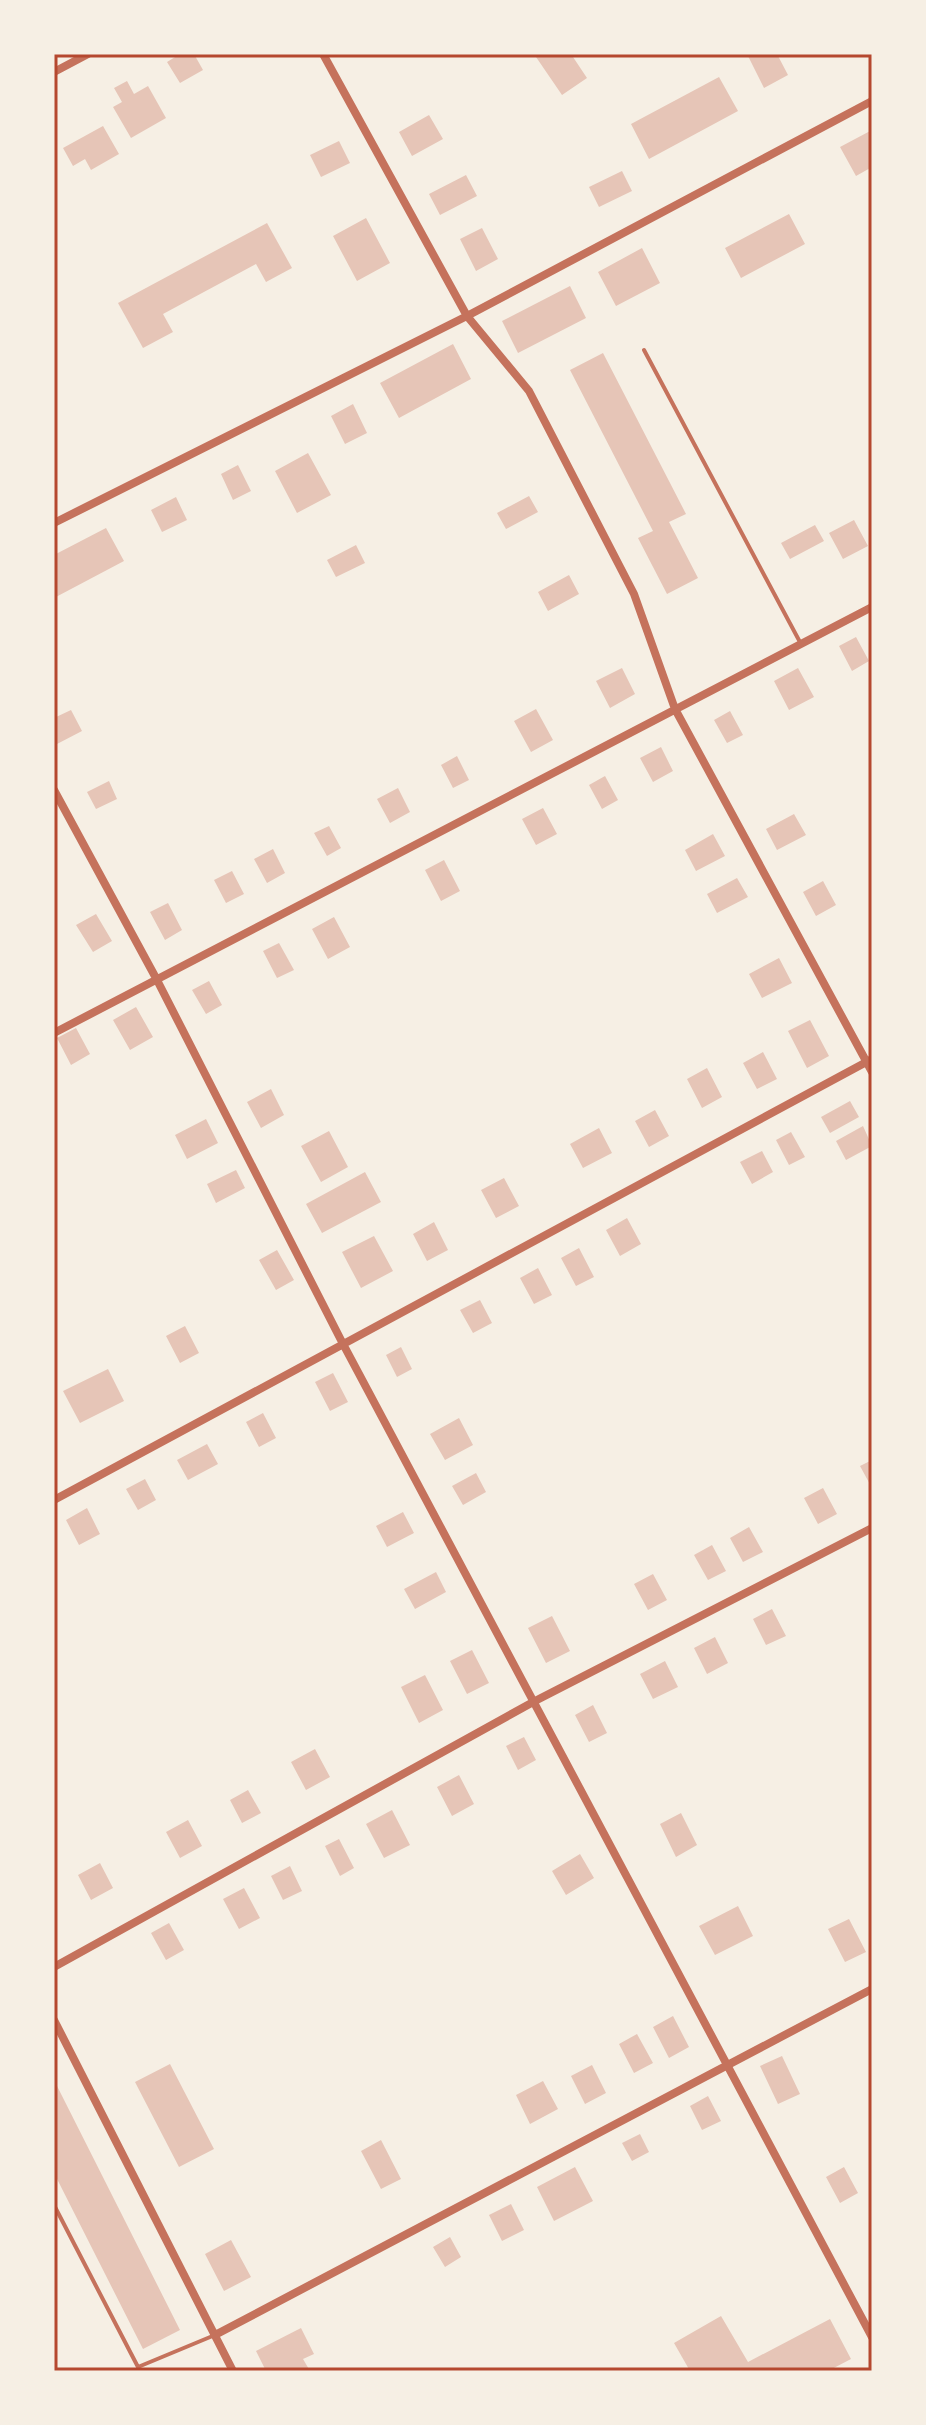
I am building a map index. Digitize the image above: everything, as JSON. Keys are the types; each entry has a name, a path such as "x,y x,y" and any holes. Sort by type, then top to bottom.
{"street":[{"path":"54,72 88,54"},
{"path":"323,54 467,316 529,391 634,594 675,709 869,1060 872,1072"},
{"path":"54,523 467,316 872,101"},
{"path":"54,1033 872,607"},
{"path":"54,790 157,980 342,1342 872,2337"},
{"path":"54,1500 869,1060"},
{"path":"54,1967 535,1701 872,1528"},
{"path":"215,2335 872,1989"},
{"path":"54,2020 233,2371"}],"lane":[{"path":"644,350 801,644"},
{"path":"54,2205 139,2369 215,2335"}],"building":[{"path":"180,54 194,54 203,70 180,83 167,62"},
{"path":"541,54 571,54 587,78 562,95 536,57"},
{"path":"747,54 777,54 788,75 764,88"},
{"path":"719,77 738,111 649,159 631,124"},
{"path":"127,81 134,94 148,86 166,118 131,138 113,107 122,102 114,88"},
{"path":"429,115 443,139 412,156 399,132"},
{"path":"103,126 119,154 91,170 85,159 73,166 63,148"},
{"path":"872,130 872,167 856,176 840,147"},
{"path":"339,141 350,163 321,177 310,155"},
{"path":"622,171 632,191 599,207 589,187"},
{"path":"466,175 477,196 440,215 429,194"},
{"path":"789,214 805,244 741,278 725,248"},
{"path":"366,218 390,263 357,281 333,236"},
{"path":"267,223 292,268 266,282 256,264 163,314 173,332 143,348 118,303"},
{"path":"482,228 498,259 476,271 460,239"},
{"path":"642,248 660,283 616,306 598,272"},
{"path":"570,286 586,318 518,353 502,321"},
{"path":"453,344 471,379 399,418 380,383"},
{"path":"603,353 686,514 669,522 698,578 667,594 638,538 653,531 570,370"},
{"path":"353,404 367,433 345,444 331,416"},
{"path":"308,453 331,495 297,513 275,471"},
{"path":"238,465 251,491 233,500 221,474"},
{"path":"529,496 538,512 506,529 497,513"},
{"path":"176,497 187,520 162,532 151,510"},
{"path":"854,520 868,546 843,559 829,533"},
{"path":"815,525 824,541 790,559 781,543"},
{"path":"106,528 124,561 54,598 54,555"},
{"path":"356,545 365,563 336,577 327,560"},
{"path":"569,575 579,594 548,611 538,592"},
{"path":"856,637 869,661 852,671 839,646"},
{"path":"622,668 635,694 610,708 596,681"},
{"path":"798,668 814,697 789,710 774,681"},
{"path":"536,709 553,740 531,752 514,721"},
{"path":"71,710 82,731 57,744 54,718"},
{"path":"730,711 743,735 727,743 714,720"},
{"path":"661,747 673,771 653,782 640,758"},
{"path":"457,756 469,780 453,788 441,765"},
{"path":"605,776 618,800 602,809 589,785"},
{"path":"109,781 117,799 96,809 87,792"},
{"path":"398,788 410,812 390,823 377,799"},
{"path":"543,808 557,834 536,845 522,819"},
{"path":"794,814 806,835 777,850 766,829"},
{"path":"329,826 341,848 327,856 314,833"},
{"path":"713,834 725,856 696,871 685,850"},
{"path":"273,849 285,873 267,883 254,859"},
{"path":"444,860 460,891 441,901 425,870"},
{"path":"232,871 244,894 226,903 214,880"},
{"path":"737,878 748,897 717,913 707,894"},
{"path":"823,881 836,905 816,916 803,892"},
{"path":"168,903 182,930 165,940 150,912"},
{"path":"96,914 112,941 93,952 76,925"},
{"path":"334,917 350,947 328,959 312,929"},
{"path":"279,943 294,970 277,978 263,951"},
{"path":"779,958 792,983 762,998 749,974"},
{"path":"209,981 222,1005 206,1014 192,990"},
{"path":"136,1007 153,1037 130,1050 113,1020"},
{"path":"810,1020 829,1056 807,1068 788,1031"},
{"path":"76,1028 90,1054 71,1065 57,1038"},
{"path":"763,1052 777,1079 757,1089 743,1063"},
{"path":"707,1068 722,1097 702,1108 687,1079"},
{"path":"271,1089 284,1115 261,1128 247,1102"},
{"path":"850,1101 859,1117 830,1133 821,1117"},
{"path":"655,1110 669,1136 649,1147 635,1121"},
{"path":"206,1119 218,1143 187,1159 175,1135"},
{"path":"863,1126 872,1146 846,1160 836,1141"},
{"path":"599,1128 612,1153 583,1168 570,1144"},
{"path":"329,1131 348,1167 321,1182 301,1146"},
{"path":"791,1132 805,1157 789,1165 776,1140"},
{"path":"762,1151 773,1172 752,1184 740,1162"},
{"path":"236,1170 245,1188 216,1203 207,1184"},
{"path":"365,1172 381,1202 322,1233 306,1204"},
{"path":"504,1178 519,1206 496,1218 481,1190"},
{"path":"627,1218 641,1244 620,1256 606,1230"},
{"path":"434,1222 448,1250 427,1261 413,1234"},
{"path":"374,1236 393,1271 361,1288 342,1252"},
{"path":"579,1248 594,1277 576,1286 561,1258"},
{"path":"277,1250 294,1280 276,1290 259,1260"},
{"path":"538,1268 552,1295 534,1304 520,1278"},
{"path":"480,1300 492,1323 473,1333 460,1310"},
{"path":"185,1326 199,1353 180,1363 166,1336"},
{"path":"401,1347 412,1369 397,1377 386,1355"},
{"path":"108,1369 124,1401 80,1423 63,1391"},
{"path":"333,1373 348,1402 330,1411 315,1382"},
{"path":"263,1413 276,1438 259,1447 246,1422"},
{"path":"459,1418 473,1445 445,1460 430,1434"},
{"path":"207,1444 218,1464 188,1480 177,1460"},
{"path":"872,1460 872,1488 860,1466"},
{"path":"476,1473 486,1492 463,1505 452,1486"},
{"path":"145,1479 156,1500 138,1510 126,1489"},
{"path":"823,1488 837,1514 818,1524 804,1498"},
{"path":"87,1508 100,1534 79,1545 66,1520"},
{"path":"403,1512 414,1533 387,1547 376,1526"},
{"path":"749,1527 763,1552 743,1562 730,1538"},
{"path":"712,1545 726,1571 708,1580 694,1555"},
{"path":"436,1572 446,1592 415,1609 404,1589"},
{"path":"653,1574 667,1600 648,1610 634,1584"},
{"path":"772,1609 786,1636 766,1645 753,1619"},
{"path":"552,1616 570,1651 546,1663 528,1628"},
{"path":"715,1637 728,1663 707,1674 694,1648"},
{"path":"472,1650 489,1683 467,1694 450,1661"},
{"path":"665,1661 678,1687 653,1699 640,1674"},
{"path":"425,1675 443,1710 419,1723 401,1687"},
{"path":"593,1705 607,1733 589,1742 575,1715"},
{"path":"524,1737 536,1760 518,1770 506,1746"},
{"path":"315,1749 330,1777 306,1790 291,1762"},
{"path":"459,1775 474,1804 452,1816 437,1787"},
{"path":"248,1790 261,1813 242,1823 230,1800"},
{"path":"392,1810 410,1845 384,1858 366,1824"},
{"path":"681,1813 697,1845 676,1857 660,1824"},
{"path":"188,1820 202,1846 180,1858 166,1832"},
{"path":"339,1839 354,1868 340,1876 325,1846"},
{"path":"580,1854 594,1878 566,1895 552,1871"},
{"path":"100,1863 113,1888 91,1900 78,1875"},
{"path":"290,1866 302,1891 283,1900 271,1876"},
{"path":"244,1888 260,1918 239,1929 223,1899"},
{"path":"738,1906 753,1936 715,1955 699,1926"},
{"path":"849,1919 866,1952 845,1962 828,1929"},
{"path":"169,1923 184,1950 166,1960 151,1933"},
{"path":"673,2016 689,2047 669,2058 653,2027"},
{"path":"637,2034 653,2063 634,2073 619,2044"},
{"path":"782,2056 800,2094 778,2104 760,2066"},
{"path":"170,2064 214,2149 179,2167 135,2082"},
{"path":"592,2065 606,2093 585,2104 571,2076"},
{"path":"54,2080 180,2330 143,2349 54,2173"},
{"path":"543,2081 558,2109 530,2124 516,2095"},
{"path":"708,2096 721,2121 702,2130 690,2106"},
{"path":"640,2134 649,2152 632,2161 622,2143"},
{"path":"381,2140 401,2179 381,2189 361,2151"},
{"path":"575,2167 593,2201 554,2221 537,2187"},
{"path":"844,2167 858,2193 840,2203 826,2177"},
{"path":"511,2204 524,2230 502,2241 489,2215"},
{"path":"450,2237 461,2257 445,2267 433,2247"},
{"path":"231,2240 251,2277 224,2291 205,2254"},
{"path":"721,2316 748,2362 830,2319 851,2359 828,2371 690,2371 674,2343"},
{"path":"301,2328 314,2354 303,2359 310,2371 266,2371 256,2351"}]}
